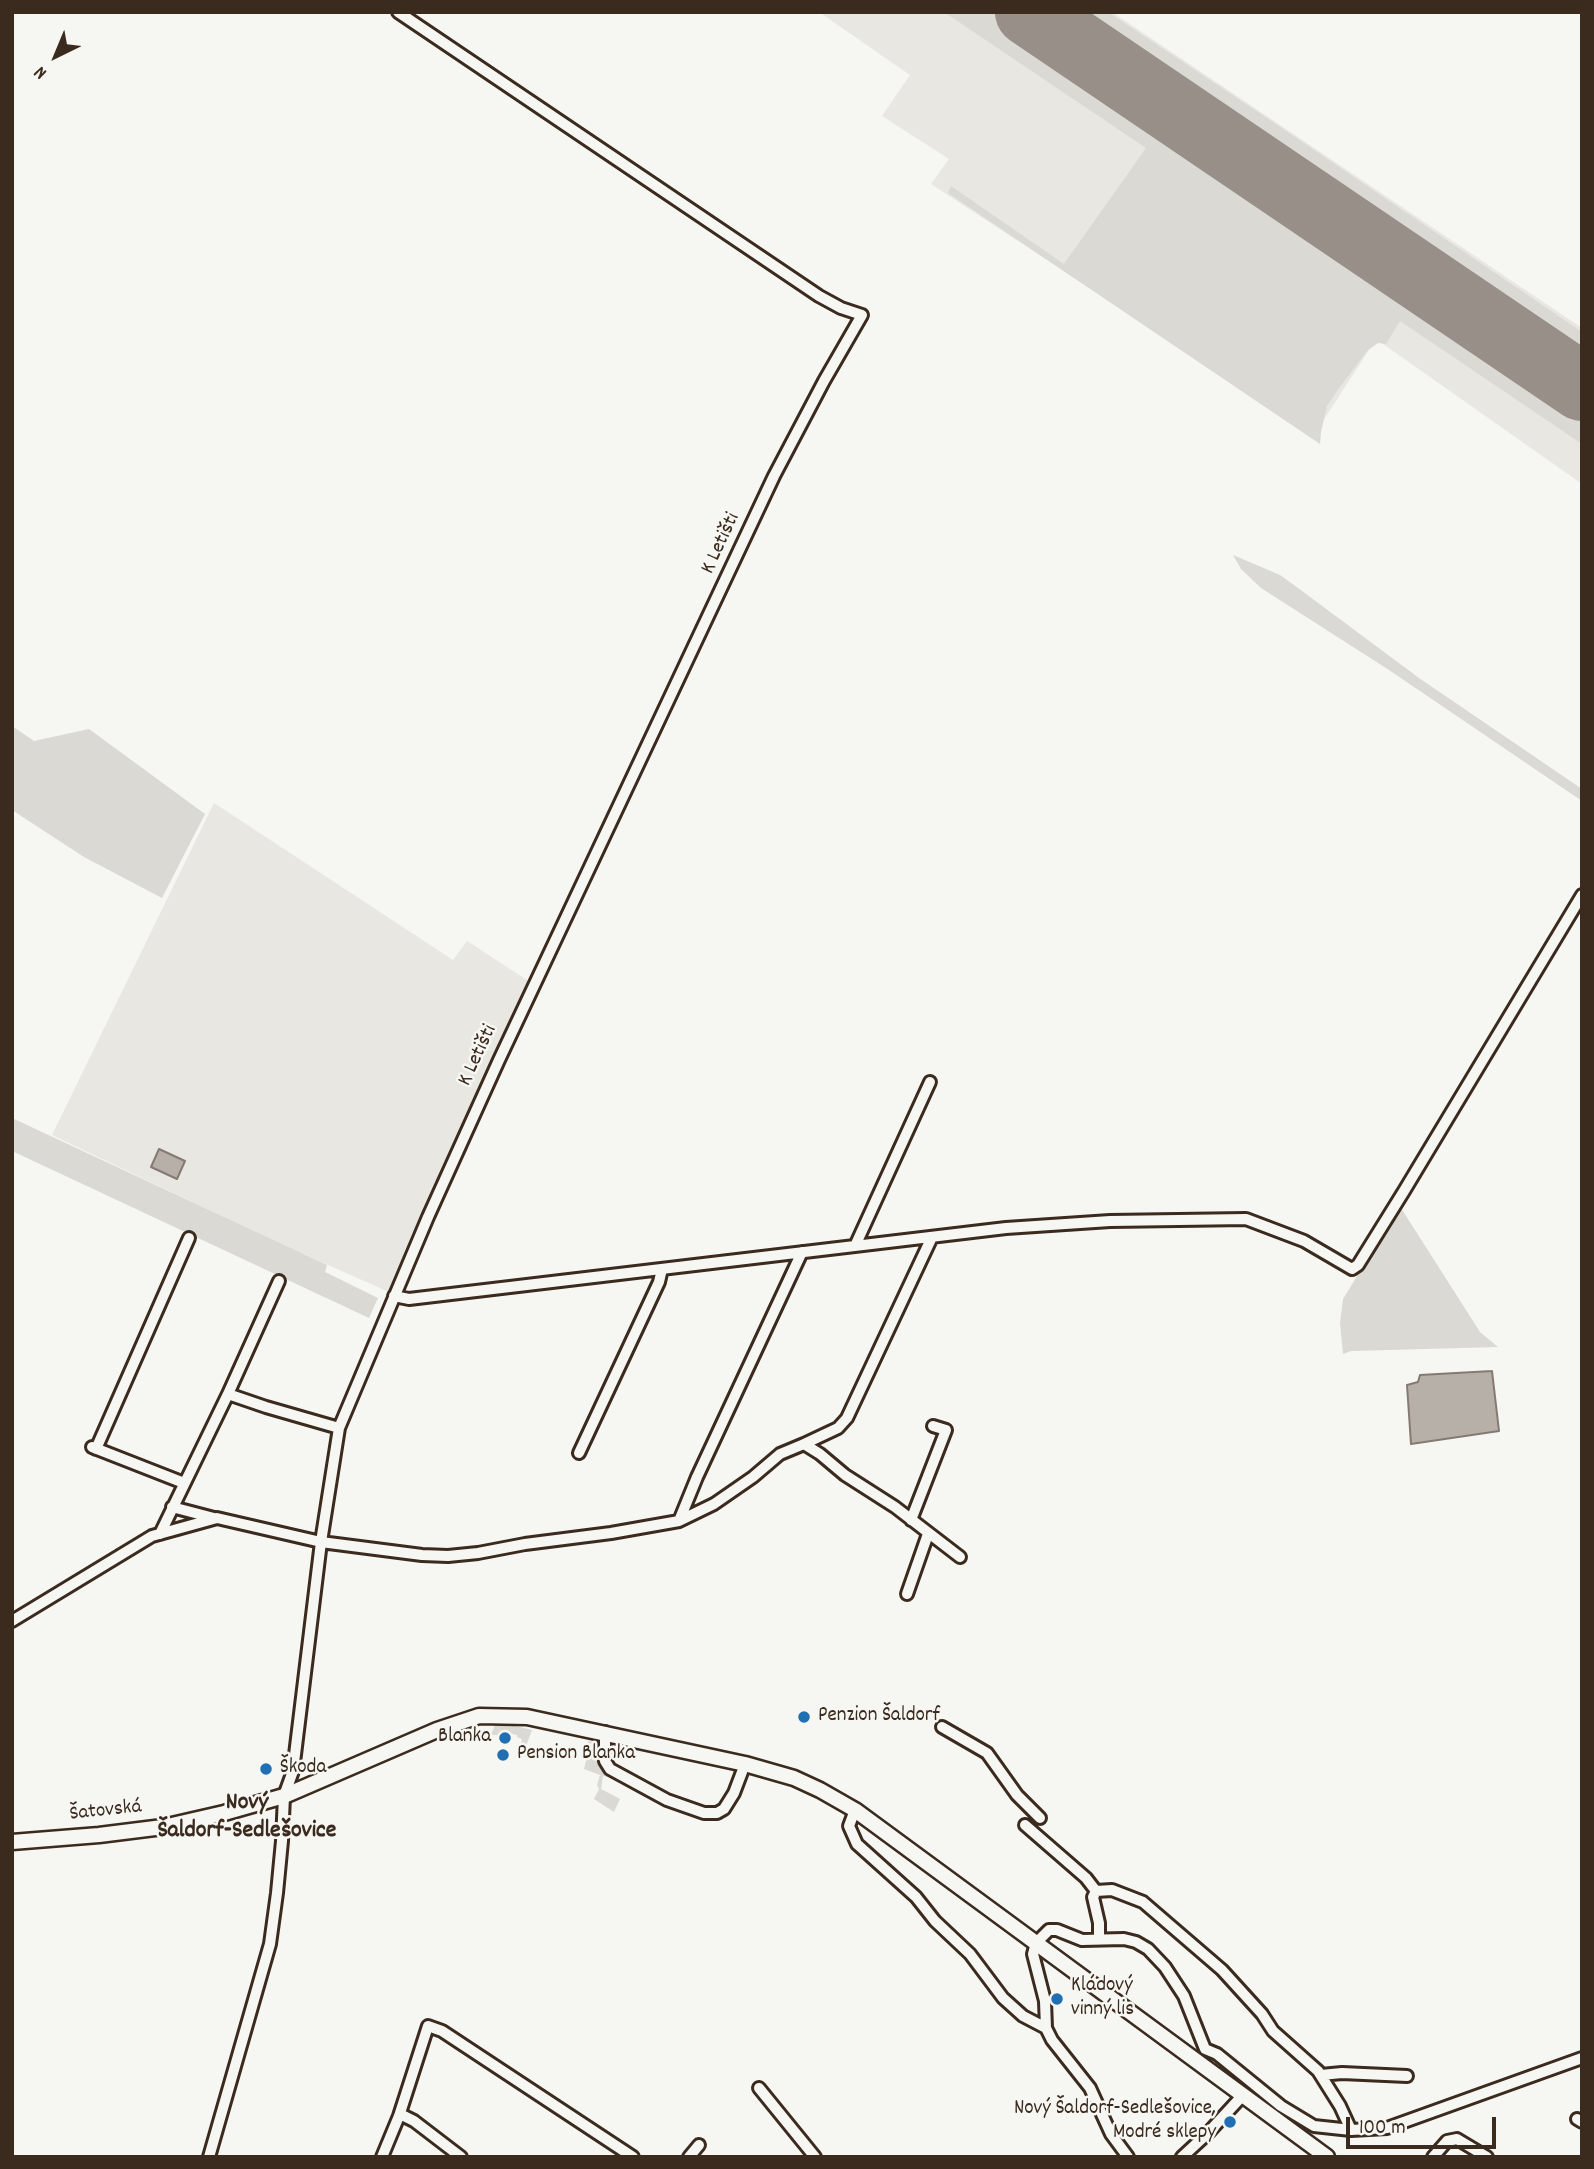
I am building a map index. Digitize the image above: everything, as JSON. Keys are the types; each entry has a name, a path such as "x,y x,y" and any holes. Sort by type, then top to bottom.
{"main road":[{"name":"Šatovská","path":"12,1842 163,1827 224,1813 284,1796 436,1730 479,1716 527,1717 745,1764 794,1778 855,1810 1036,1942 1199,2054 1243,2095 1327,2157"}],"street":[{"name":"K Letišti","path":"394,1296 499,1060 775,476 862,315 819,296 398,12"},
{"path":"209,2157 270,1944 278,1892 284,1796 293,1771 321,1542 339,1427 394,1296 409,1299 1006,1228 1110,1221 1246,1219 1304,1241 1352,1269 1359,1265 1582,895"},
{"path":"855,1246 930,1082"},
{"path":"172,1507 321,1542 448,1556 611,1534 679,1521 715,1504 780,1454 838,1427 847,1418 932,1237"},
{"path":"184,1483 93,1448 189,1238"},
{"path":"679,1521 696,1477 802,1252"},
{"path":"579,1453 659,1282 662,1269"},
{"path":"160,1534 279,1281"},
{"path":"228,1394 339,1427"},
{"path":"911,1520 946,1430 933,1426"},
{"path":"804,1444 960,1557"},
{"path":"12,1621 152,1536 217,1518"},
{"path":"907,1594 928,1534"},
{"path":"942,1727 986,1753 1017,1795 1040,1818"},
{"path":"604,1732 605,1761 610,1769 667,1800 704,1813 717,1813 724,1809 734,1793 745,1764"},
{"path":"855,1810 849,1826 857,1844 916,1897 934,1921 970,1954 1003,1998 1023,2016 1046,2028"},
{"path":"1026,1825 1077,1870 1096,1891"},
{"path":"1096,1891 1112,1890 1143,1902 1222,1970 1262,2014 1273,2031 1321,2075 1340,2106 1350,2130"},
{"path":"1096,1891 1093,1896 1099,1923 1098,1939"},
{"path":"1128,2157 1111,2134 1090,2088 1052,2040 1046,2028 1045,2001 1033,1960 1036,1942 1049,1930 1057,1930 1082,1940 1124,1939 1148,1949 1184,1996 1199,2054 1217,2054 1281,2106 1314,2126 1380,2130 1582,2058"},
{"path":"382,2157 400,2114 428,2026 442,2031 633,2157"},
{"path":"1321,2075 1342,2073 1407,2076"},
{"path":"759,2088 815,2157"},
{"path":"1182,2157 1243,2095"},
{"path":"400,2114 414,2120 461,2157"},
{"path":"1433,2157 1447,2141 1457,2139 1487,2157"},
{"path":"689,2157 699,2145"}],"shaded area":[{"path":"819,12 1112,12 1582,328 1582,484 1376,339 1314,435 931,184 949,159 882,116 910,75"},
{"path":"944,12 1108,12 1273,122 1582,332 1582,444 1400,321 1386,344 1378,343 1368,350 1327,406 1320,444 948,193 951,186 1064,264 1146,148"},
{"path":"1233,555 1280,575 1419,678 1582,789 1582,801 1389,670 1261,588 1241,569"},
{"path":"12,726 34,741 89,729 205,814 162,898 84,857 12,810"},
{"path":"214,803 453,960 467,941 530,982 389,1292 274,1241 52,1135"},
{"path":"12,1118 327,1265 325,1272 378,1298 369,1318 12,1151"},
{"path":"159,1149 185,1161 177,1179 151,1167"},
{"path":"1405,1198 1401,1208 1480,1332 1498,1347 1351,1351 1343,1354 1340,1323 1343,1299"},
{"path":"1492,1371 1499,1431 1411,1444 1407,1385 1418,1382 1420,1375"},
{"path":"503,1723 532,1730 522,1757 519,1752 522,1739 517,1735 504,1732 491,1735 495,1725"},
{"path":"588,1741 603,1744 604,1765 639,1789 611,1776 603,1776 601,1789 620,1799 614,1812 594,1799 599,1789 597,1785 600,1775 584,1769"}],"runway":[{"path":"1029,12 1582,387"}],"place":[{"name":"Penzion Šaldorf","path":"804,1717"},
{"name":"Blanka","path":"505,1738"},
{"name":"Pension Blanka","path":"503,1755"},
{"name":"Škoda","path":"266,1769"},
{"name":"Kládový vinný lis","path":"1057,1999"},
{"name":"Nový Šaldorf-Sedlešovice, Modré sklepy","path":"1230,2122"}],"district":[{"name":"Nový Šaldorf-Sedlešovice","path":"247,1819"}]}
